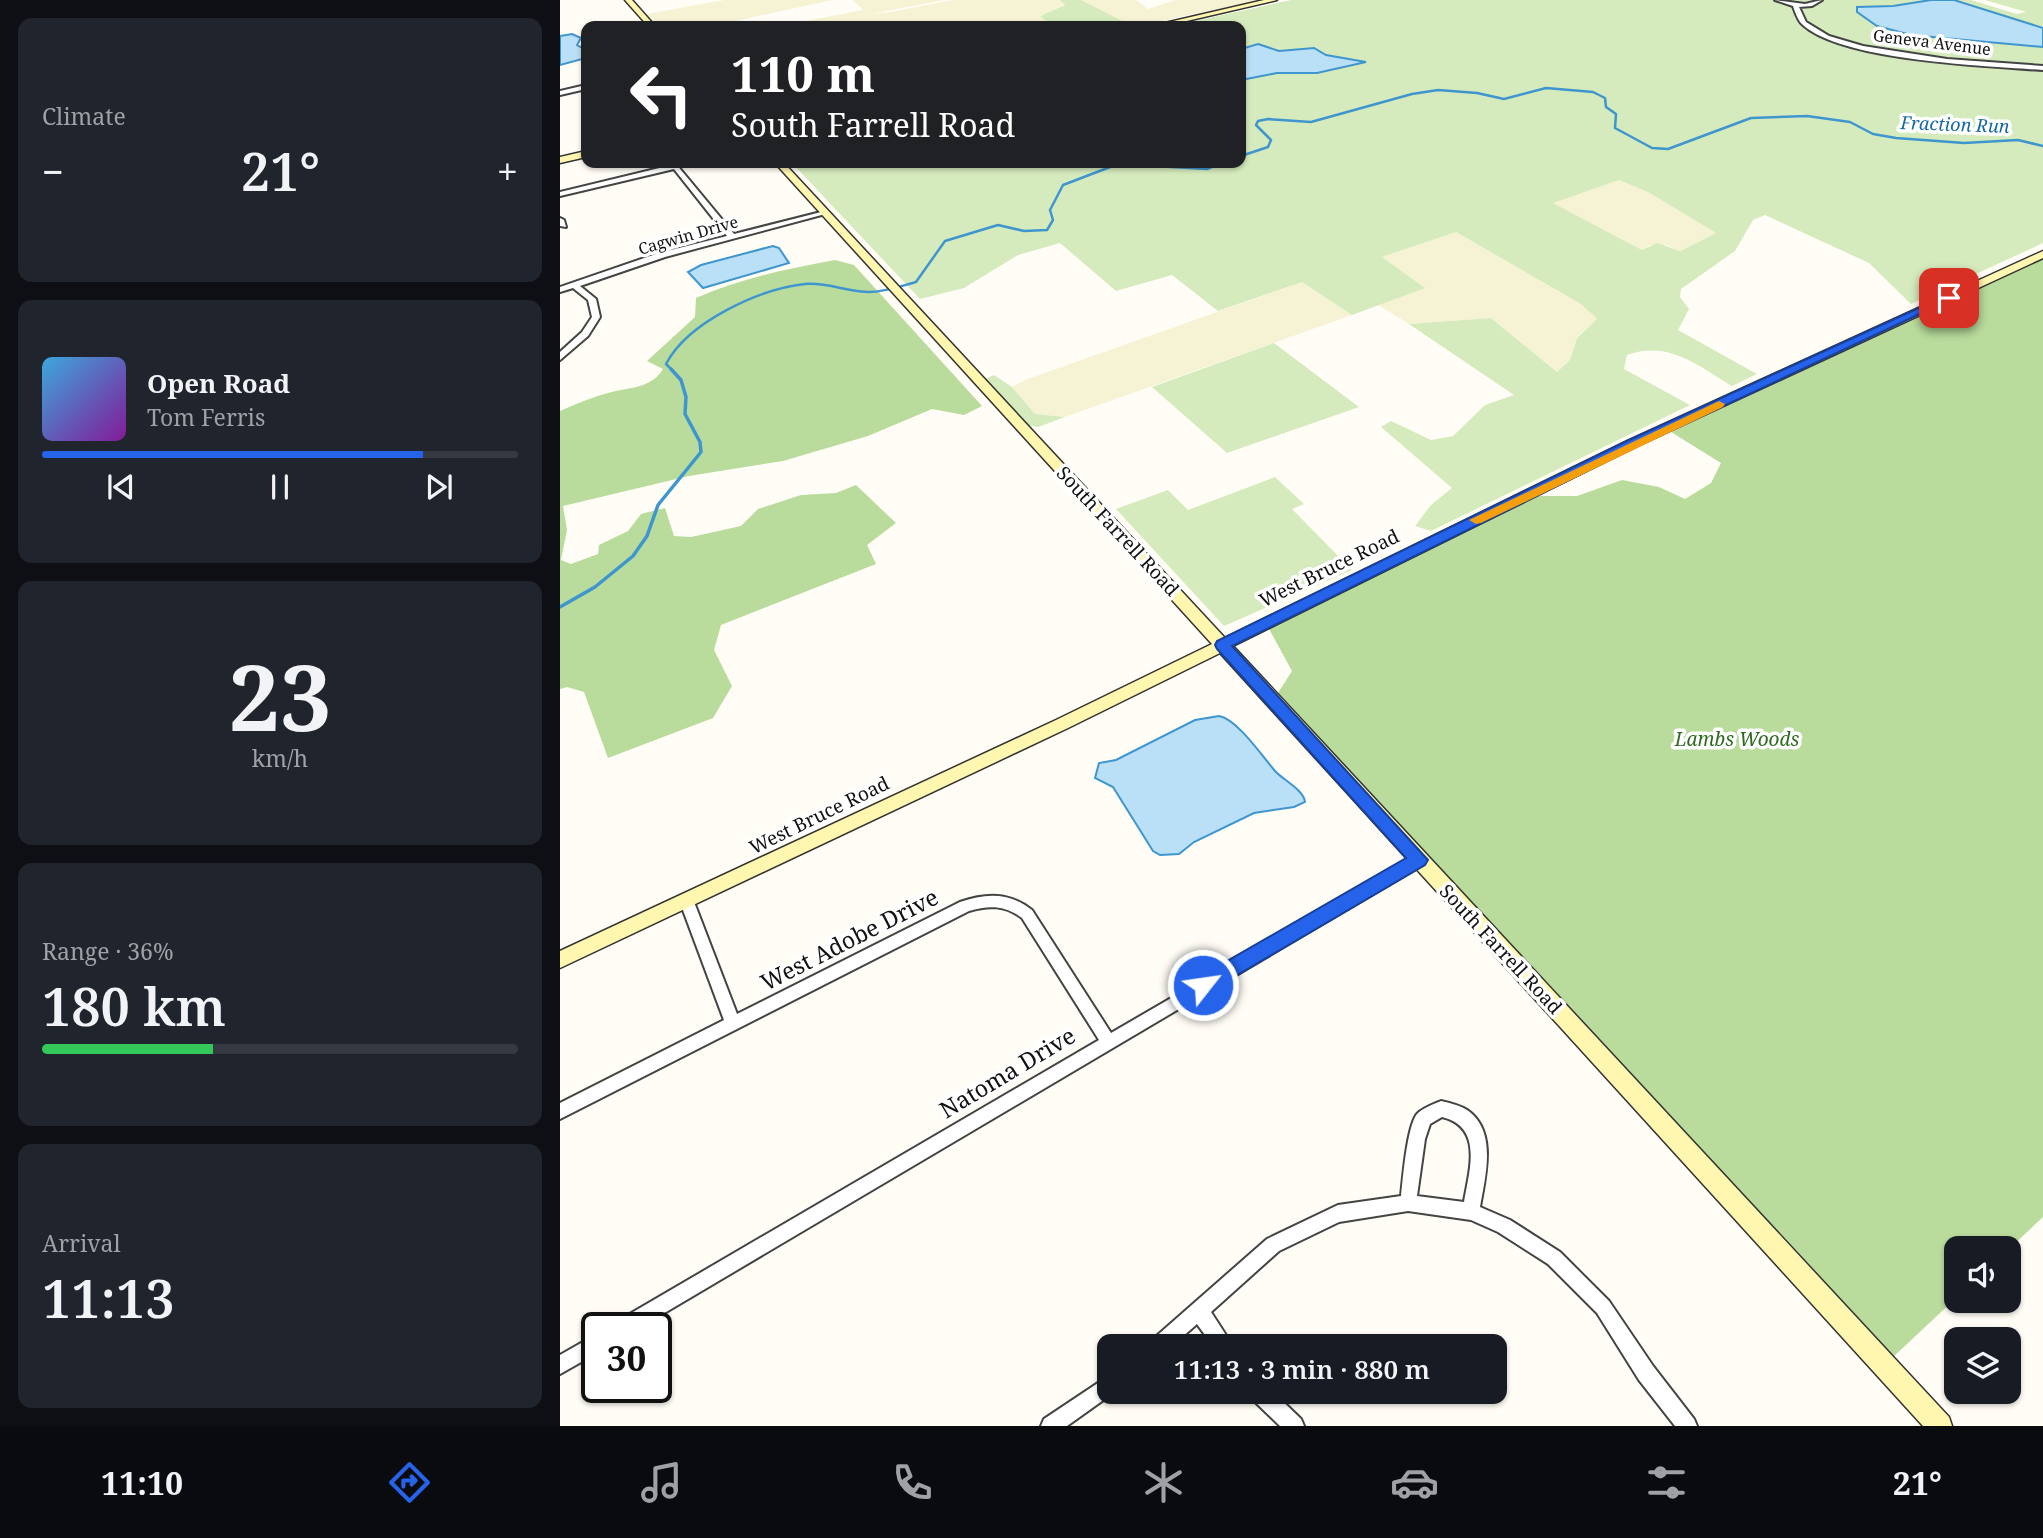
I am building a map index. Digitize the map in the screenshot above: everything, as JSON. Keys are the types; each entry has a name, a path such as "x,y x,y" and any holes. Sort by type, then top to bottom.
{"street":[{"path":"628,0 647,21"},
{"path":"1179,21 1274,0"},
{"path":"1778,0 1795,5 1815,4 1819,0"},
{"name":"Geneva Avenue","path":"1795,5 1794,11 1804,25 1850,45 1873,51 2043,68"},
{"path":"560,93 581,88"},
{"path":"560,160 581,155"},
{"path":"560,194 668,168"},
{"path":"678,168 731,236"},
{"name":"South Farrell Road","path":"784,168 1940,1426"},
{"name":"Cagwin Drive","path":"560,290 662,255 825,213"},
{"name":"West Bruce Road","path":"560,960 687,902 1222,645 1631,444 2043,254"},
{"path":"560,357 585,334 596,317 592,299 574,285"},
{"name":"Natoma Drive","path":"649,1312 1419,860"},
{"name":"West Adobe Drive","path":"560,1111 965,906 993,899 1017,905 1027,914 1108,1041"},
{"path":"687,902 733,1023"},
{"path":"1408,1203 1417,1139 1423,1119 1441,1109 1462,1115 1474,1127 1478,1145 1471,1212"},
{"path":"1172,1334 1273,1245 1338,1214 1408,1203 1471,1212 1530,1241 1577,1278 1603,1307 1646,1373 1687,1426"},
{"path":"1199,1311 1215,1334"},
{"path":"560,1365 581,1353"},
{"path":"1051,1426 1097,1393"},
{"path":"1271,1404 1294,1426"}],"shaded area":[{"path":"724,0 832,0 735,21 654,21 647,14"},
{"path":"853,0 944,0 871,14 952,0 1060,0 1065,4 1044,14 1054,21 805,21 863,10"},
{"path":"1081,0 1136,0 1148,9 1175,0 1262,0 1161,21 1118,21"},
{"path":"1619,180 1648,192 1716,233 1680,251 1666,245 1650,245 1642,250 1552,203"},
{"path":"1456,232 1581,304 1597,319 1577,337 1570,360 1557,372 1491,318 1409,324 1378,305 1424,288 1382,257"},
{"path":"1302,282 1352,315 1065,417 1035,414 1012,387 1025,380"}],"green space":[{"path":"1060,0 1081,0 1122,21 1047,21 1041,17 1065,5"},
{"path":"1291,0 1971,0 2017,14 2026,12 1985,0 2043,0 2043,243 1911,304 1869,263 1765,215 1753,220 1735,251 1681,289 1680,297 1689,309 1678,330 1757,374 1732,386 1694,363 1669,353 1642,351 1627,355 1624,369 1690,405 1431,531 1415,526 1431,505 1452,488 1381,427 1391,421 1431,440 1453,436 1485,405 1514,395 1409,324 1491,318 1557,372 1570,360 1577,338 1597,319 1581,304 1456,232 1382,257 1425,288 1352,315 1302,282 1218,311 1172,275 1116,291 1060,243 1018,255 964,288 920,299 797,168 1246,168 1246,21 1195,21","holes":["1619,180 1648,192 1716,233 1680,251 1657,243 1642,250 1553,203"]},
{"name":"Lambs Woods","path":"2043,259 2043,1217 2021,1238 1944,1236 1944,1309 1891,1359 1278,693 1292,671 1268,627 1534,496 1577,496 1622,480 1659,487 1685,499 1711,483 1721,463 1671,432"},
{"path":"835,260 854,265 982,406 964,415 932,409 868,436 783,461 689,476 563,506 567,530 561,560 571,564 598,554 599,545 628,531 641,514 665,508 674,536 691,537 741,526 758,509 801,495 836,493 856,485 896,523 867,545 876,564 721,625 714,650 732,686 713,718 608,758 584,692 567,687 560,689 560,411 596,397 646,384 658,376 663,369 647,361 695,317 696,298 747,280"},
{"path":"1274,343 1359,407 1227,453 1152,387"},
{"path":"994,375 1012,387 1035,414 1065,417 1038,427 1026,425 985,379"},
{"path":"1275,477 1304,504 1292,509 1352,570 1224,626 1116,509 1168,490 1188,510"}],"water":[{"path":"1931,0 1954,0 2043,28 2043,47 1911,35 1877,26 1857,12 1857,7 1893,6"},
{"path":"572,34 581,38 577,45 581,47 581,59 560,65 560,36"},
{"path":"1258,44 1279,51 1314,48 1326,55 1366,62 1317,73 1277,73 1246,79 1246,48"},
{"path":"773,246 779,248 789,263 703,288 688,272 701,265"},
{"path":"1219,716 1241,731 1275,771 1301,793 1305,802 1294,807 1254,813 1194,842 1179,854 1160,855 1153,851 1113,787 1095,778 1099,763 1116,760 1195,720"}],"waterway":[{"name":"Fraction Run","path":"1246,154 1268,147 1271,140 1256,125 1258,121 1268,119 1311,122 1412,94 1438,90 1477,93 1504,99 1546,88 1593,92 1605,98 1606,107 1616,114 1615,128 1652,148 1668,149 1751,118 1807,116 1850,122 1873,134 1896,138 1964,143 2018,140 2043,146"},
{"name":"Fraction Run","path":"671,369 666,364 691,334 726,310 747,300 805,284 861,292 893,288 916,282 945,241 998,225 1024,231 1047,230 1053,220 1050,210 1063,185 1108,168"},
{"name":"Fraction Run","path":"1189,168 1209,168"},
{"name":"Fraction Run","path":"560,607 595,587 633,556 647,536 658,505 701,452 700,442 685,414 686,397 681,380 671,369"}],"slow traffic":[{"path":"1476,520 1719,404"}],"route":[{"path":"1203,985 1419,860 1222,645 1631,444 1949,298"}]}
